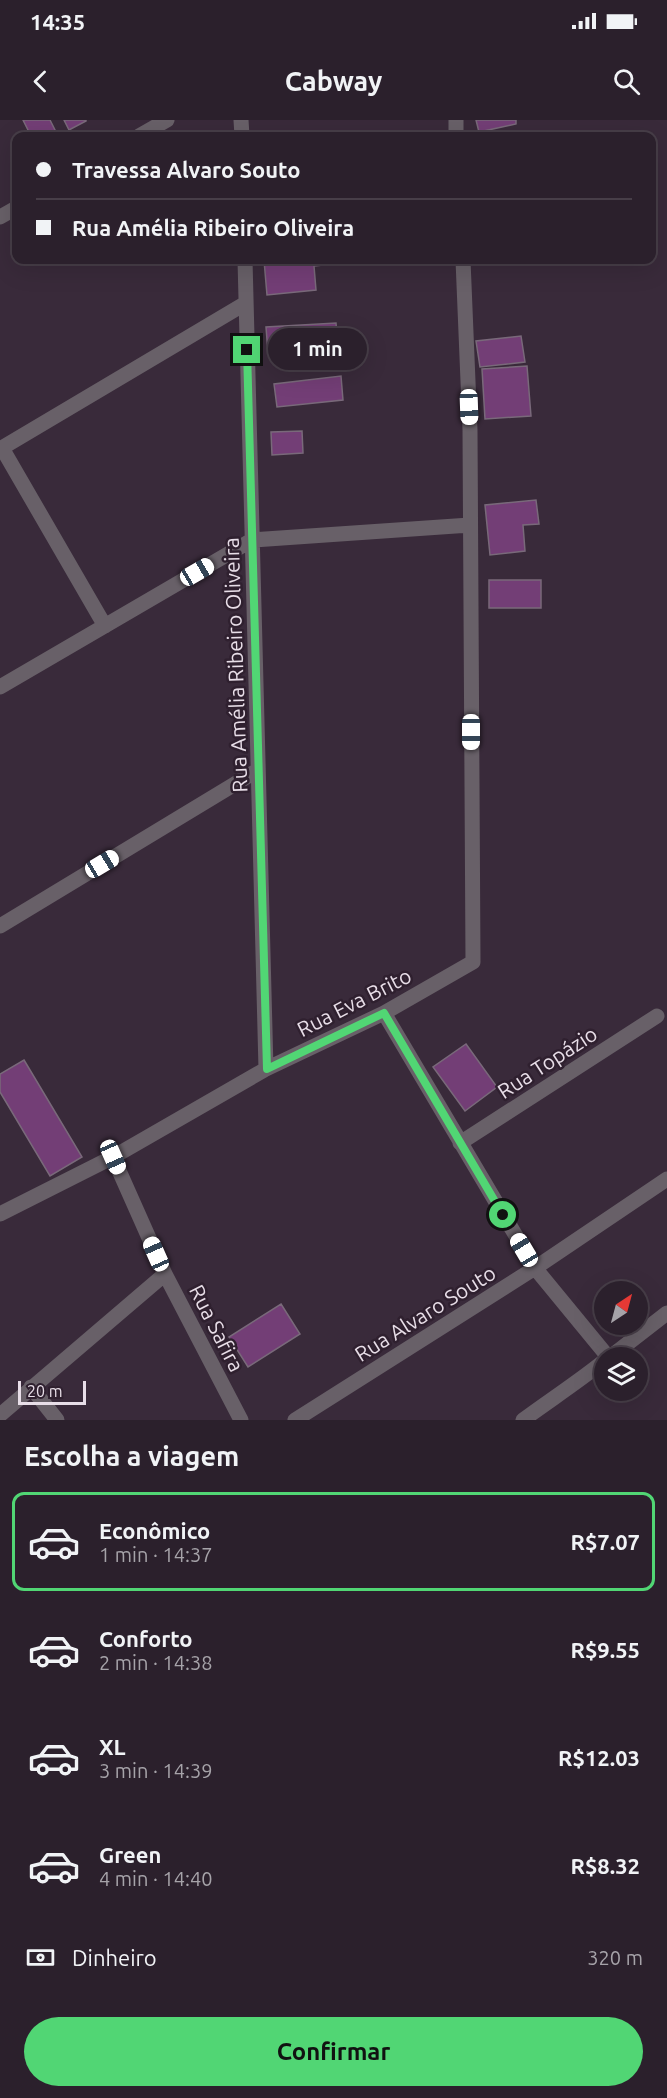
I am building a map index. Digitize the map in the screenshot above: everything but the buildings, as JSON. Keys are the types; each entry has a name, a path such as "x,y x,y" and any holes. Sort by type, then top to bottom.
{"street":[{"path":"146,132 167,120"},
{"name":"Rua Amélia Ribeiro Oliveira","path":"245,264 267,1069"},
{"path":"0,687 252,540 470,525 470,430 463,264"},
{"path":"105,626 1,449 246,303"},
{"name":"Rua Eva Brito","path":"0,1214 113,1157 267,1069 384,1013 473,962 470,525"},
{"path":"0,926 258,770"},
{"path":"384,1013 535,1268 600,1347"},
{"name":"Rua Topázio","path":"460,1143 657,1016"},
{"name":"Rua Safira","path":"113,1157 165,1274 241,1420"},
{"name":"Rua Alvaro Souto","path":"295,1420 535,1268 667,1179"},
{"path":"0,1415 165,1274"},
{"path":"623,1347 667,1313"},
{"path":"523,1420 570,1389 594,1369"},
{"path":"31,1387 57,1420"}],"route":[{"path":"247,350 267,1069 384,1013 503,1215"}]}
